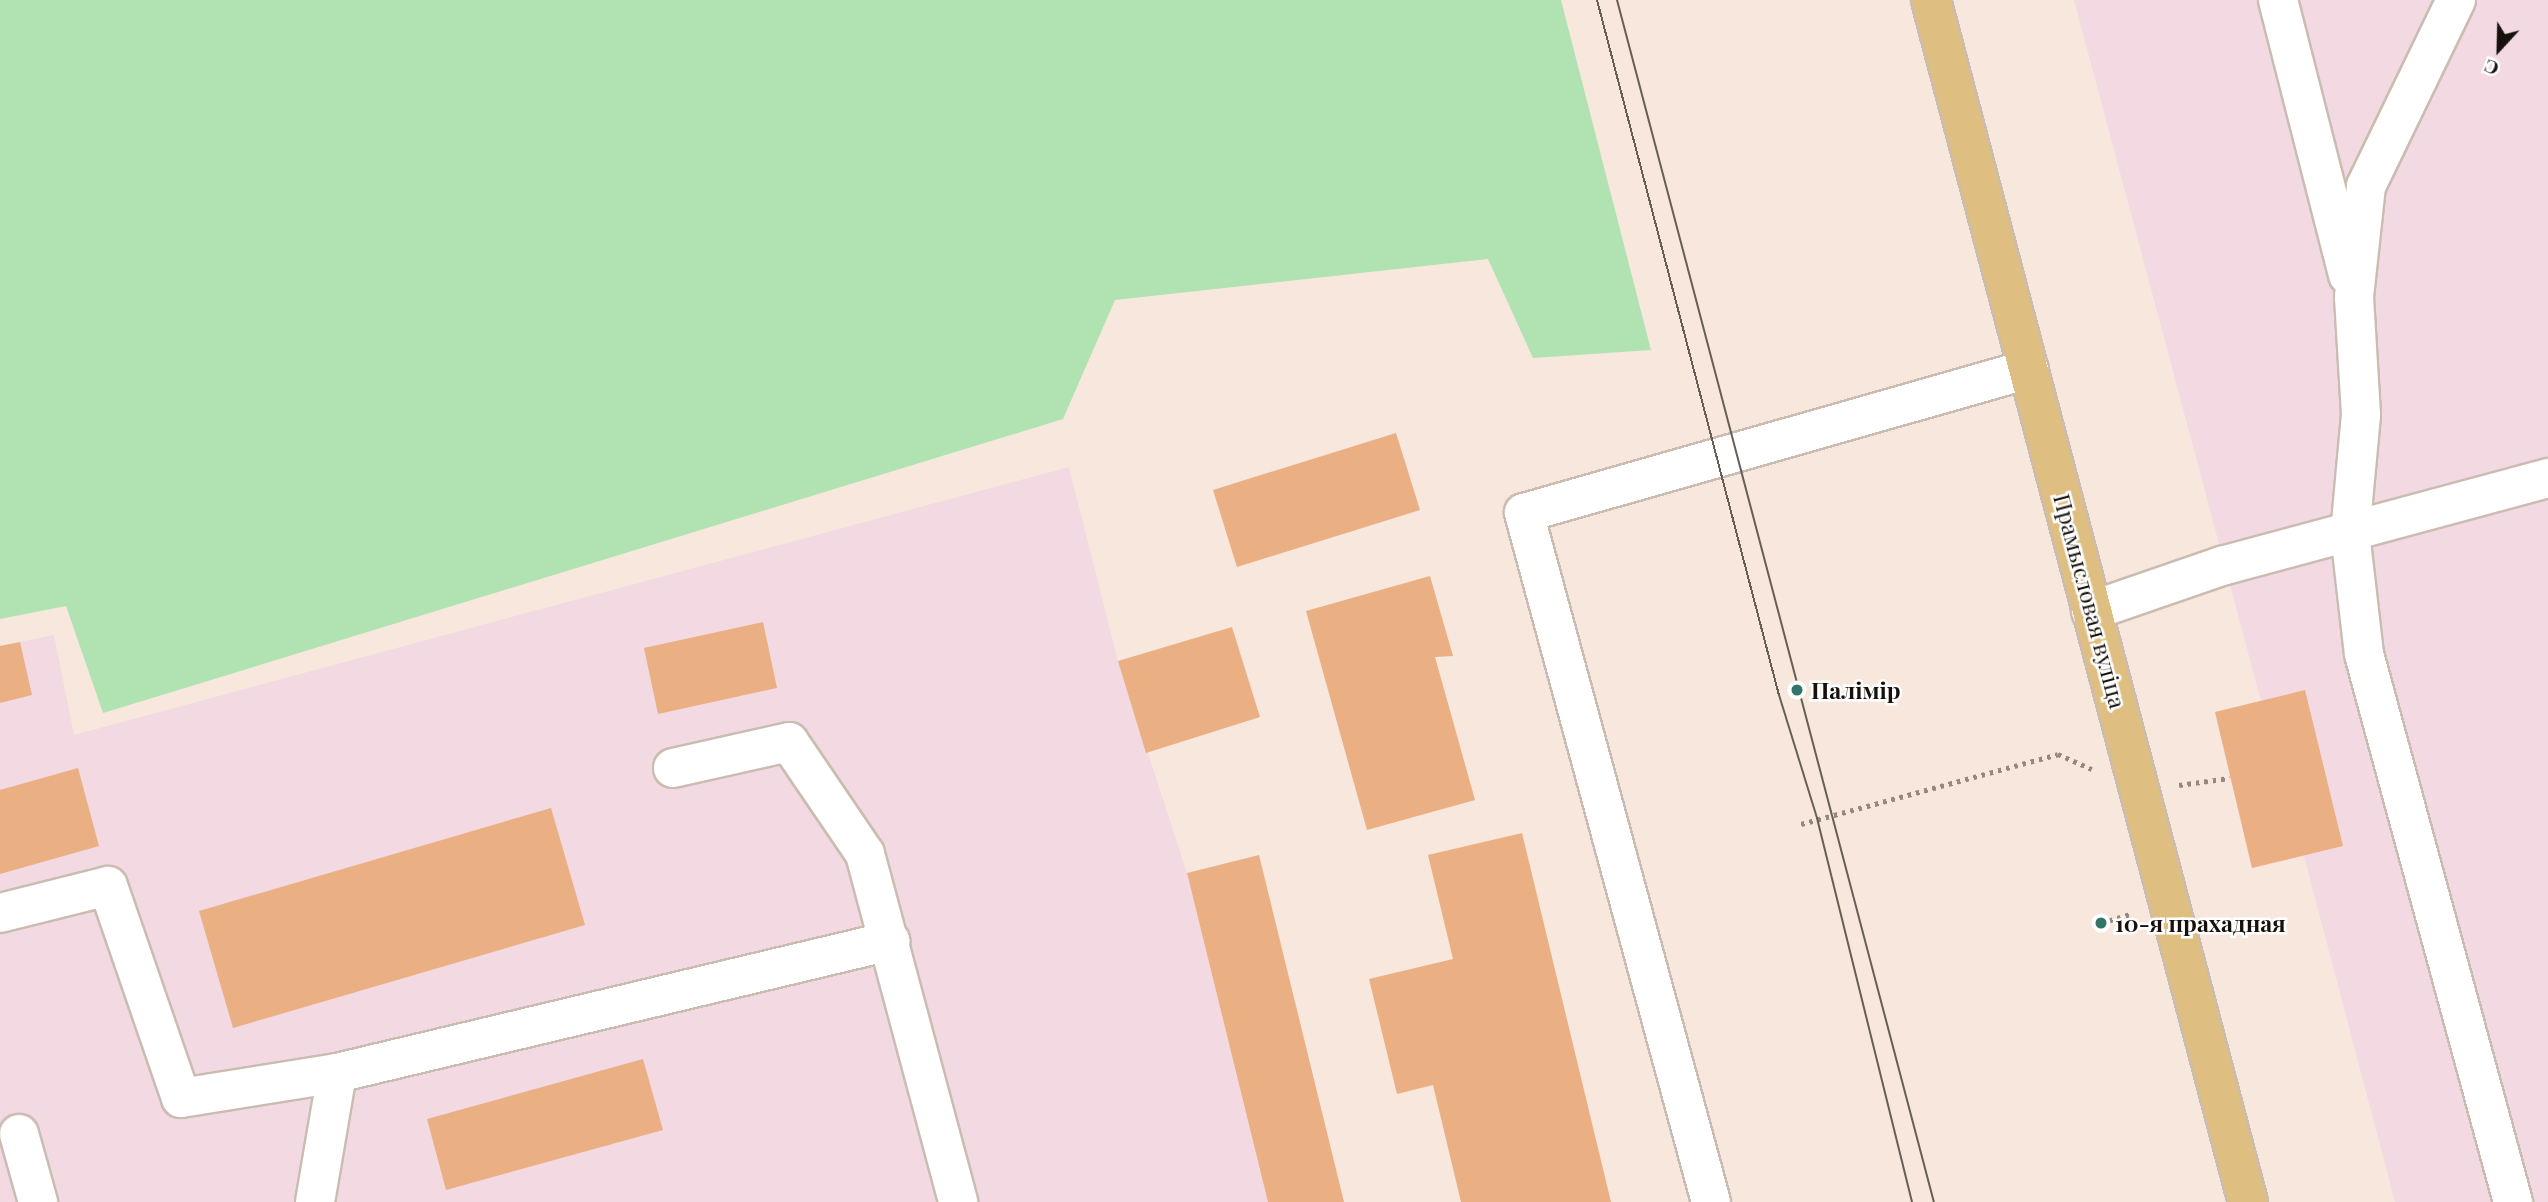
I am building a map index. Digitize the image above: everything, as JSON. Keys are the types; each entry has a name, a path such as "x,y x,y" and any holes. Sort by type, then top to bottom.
{"main road":[{"name":"Прамысловая вуліца","path":"1931,0 2248,1202"}],"street":[{"path":"2278,0 2354,297"},
{"path":"2456,0 2366,187 2354,297 2361,415 2350,533 2364,654 2513,1202"},
{"path":"1711,1202 1524,513 2029,369"},
{"path":"2091,611 2221,566 2548,478"},
{"path":"673,768 789,742 865,854 891,941 958,1202"},
{"path":"0,913 108,886 181,1098 337,1073 891,941"},
{"path":"315,1202 337,1073"},
{"path":"19,1134 38,1202"}],"path":[{"path":"1801,824 2058,754 2141,791 2230,778"}],"shaded area":[{"path":"2074,0 2548,0 2548,1202 2395,1202 2304,856 2252,868 2215,712 2261,701"},
{"path":"1069,467 1118,661 1187,873 1268,1202 0,1202 0,646 54,635 74,735"}],"green space":[{"path":"0,0 1561,0 1651,350 1533,358 1488,259 1115,300 1063,419 103,713 66,606 0,619"}],"building":[{"path":"1396,433 1420,510 1237,567 1213,490"},
{"path":"1430,576 1453,656 1435,657 1475,800 1367,830 1306,611"},
{"path":"763,622 777,688 658,714 644,648"},
{"path":"1232,627 1260,717 1146,753 1118,661"},
{"path":"20,642 32,695 0,703 0,646"},
{"path":"2305,690 2343,846 2252,868 2215,712"},
{"path":"78,768 99,846 0,874 0,790"},
{"path":"551,808 585,925 233,1028 199,911"},
{"path":"1522,833 1611,1202 1461,1202 1433,1085 1397,1094 1369,979 1453,959 1428,855"},
{"path":"1259,855 1344,1202 1268,1202 1187,873"},
{"path":"643,1059 663,1130 446,1190 427,1119"}],"tram line":[{"path":"1597,0 1779,695 1817,818 1912,1202"},
{"path":"1617,0 1934,1202"}],"place":[{"name":"Палімір","path":"1797,690"},
{"name":"10-я прахадная","path":"2101,923"}]}
